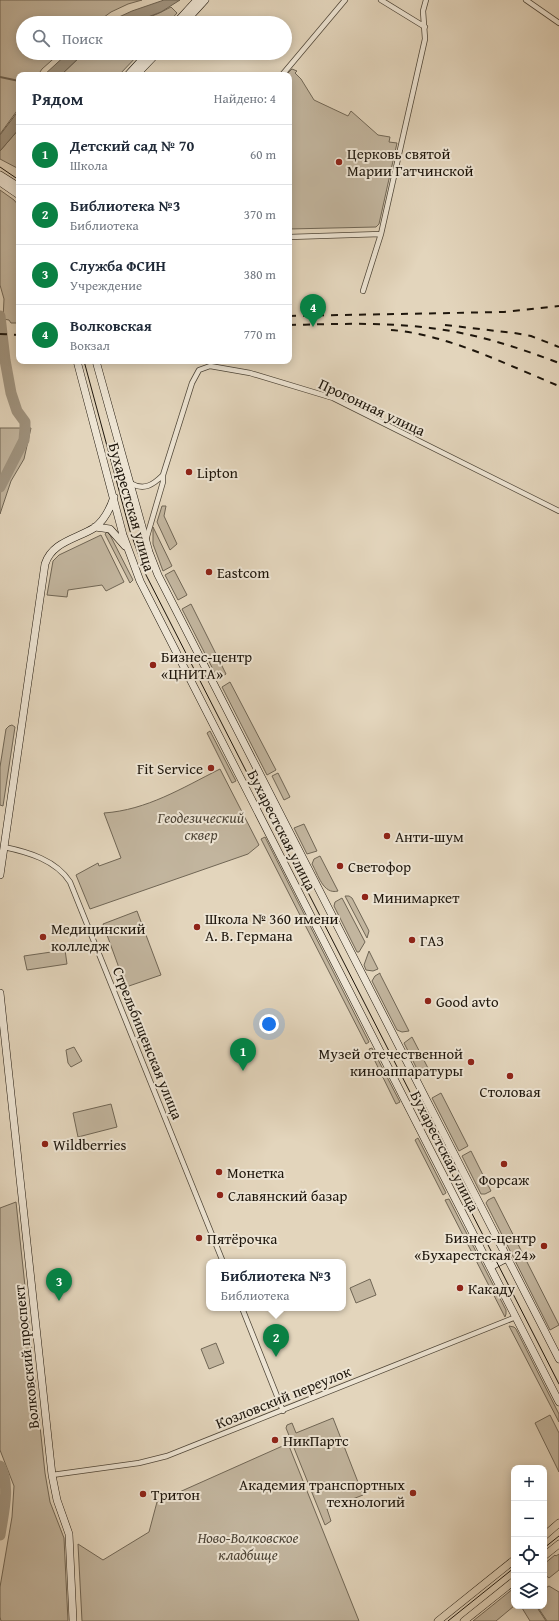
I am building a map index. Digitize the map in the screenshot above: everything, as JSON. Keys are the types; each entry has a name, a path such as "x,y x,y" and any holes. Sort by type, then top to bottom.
{"main road":[{"path":"182,16 197,0"},
{"path":"190,16 205,0"},
{"path":"131,72 142,60"},
{"path":"140,72 151,60"},
{"path":"0,175 16,184"},
{"path":"0,182 16,192"},
{"name":"Бухарестская улица","path":"79,364 128,550 143,588 559,1402"},
{"name":"Бухарестская улица","path":"97,364 154,566 559,1359"},
{"path":"0,875 45,564 49,554 56,547 95,527 109,511 114,497"},
{"path":"95,527 110,529 128,550"},
{"name":"Волковский проспект","path":"0,993 52,1475 57,1500 69,1534 73,1621"},
{"path":"490,1267 507,1258"},
{"path":"547,1533 559,1523"},
{"path":"547,1554 559,1544"},
{"path":"438,1621 511,1562"},
{"path":"464,1621 511,1582"}],"street":[{"path":"285,72 345,0"},
{"path":"381,0 425,27"},
{"path":"363,291 381,234 425,39 423,11 426,0"},
{"path":"526,0 559,23"},
{"path":"292,237 381,234"},
{"name":"Прогонная улица","path":"146,541 163,482 163,475 193,378 199,370 210,366 250,373 332,398 559,511"},
{"path":"129,482 137,486 145,487 152,485 163,475"},
{"name":"Стрельбищенская улица","path":"4,847 42,858 64,875 70,882 222,1259"},
{"path":"243,1311 283,1411"},
{"name":"Козловский переулок","path":"52,1475 156,1459 283,1411 516,1317"}],"green space":[{"path":"0,0 142,0 128,4 106,16 16,16 16,60 52,60 40,72 16,72 16,112 0,134"},
{"path":"171,7 177,13 174,16 153,16"},
{"path":"77,60 133,60 122,72 64,72"},
{"path":"292,69 297,71 295,73 301,79 314,100 348,116 351,111 378,135 390,137 389,142 397,143 379,224 376,227 292,229 292,72 289,72"},
{"path":"16,132 16,167 0,159 0,151"},
{"path":"0,190 16,202 16,323 11,323 9,320 3,319 4,299 0,285"},
{"path":"0,428 31,428 24,459 11,481 0,514"},
{"path":"162,506 166,506 164,516 177,544 170,550 157,522"},
{"path":"153,527 172,566 163,571 153,544"},
{"path":"107,532 110,535 133,580 130,583 105,534"},
{"path":"101,535 124,582 106,591 102,585 68,590 67,597 47,595 53,561 59,555"},
{"path":"174,570 187,595 178,600 165,575"},
{"path":"191,604 226,674 218,679 182,609"},
{"path":"230,682 276,770 267,775 222,687"},
{"path":"12,725 15,727 3,806 0,805 0,767 6,729"},
{"path":"210,731 236,781 232,783 207,733"},
{"name":"Геодезический сквер","path":"220,769 259,845 248,854 90,909 76,875 98,863 99,866 121,858 104,813 135,808 150,803"},
{"path":"278,773 290,797 284,800 272,776"},
{"path":"304,824 317,851 307,854 294,828"},
{"path":"265,837 369,1042 366,1044 261,839"},
{"path":"320,856 338,891 328,890 319,878 312,864 314,859"},
{"path":"345,896 352,898 369,931 367,938"},
{"path":"342,898 365,942 359,952 357,952 334,906 335,902"},
{"path":"137,911 161,975 126,987 103,924"},
{"path":"65,950 67,964 27,970 24,956"},
{"path":"369,951 378,969 373,971 366,970 364,965"},
{"path":"380,973 409,1031 402,1032 397,1030 372,981 375,976"},
{"path":"412,1037 429,1070 420,1075 404,1043"},
{"path":"74,1047 82,1061 71,1067 68,1063 66,1050"},
{"path":"372,1048 400,1102 396,1104 369,1049"},
{"path":"441,1093 468,1146 459,1151 432,1098"},
{"path":"111,1104 117,1127 78,1137 73,1113"},
{"path":"418,1138 446,1193 443,1195 415,1140"},
{"path":"471,1151 491,1191 485,1194 481,1194 462,1156"},
{"path":"494,1197 559,1325 550,1330 486,1203"},
{"path":"449,1199 506,1310 505,1317 445,1200"},
{"path":"16,1202 45,1473 50,1502 64,1538 68,1621 1,1621 0,1617 0,1587 12,1517 14,1486 0,1450 0,1208"},
{"path":"370,1279 376,1295 356,1303 350,1288"},
{"path":"509,1326 516,1329 559,1414 559,1422"},
{"path":"216,1343 224,1363 209,1369 201,1349"},
{"path":"550,1415 559,1433 559,1472 535,1423"},
{"path":"333,1418 363,1495 327,1509 331,1521 325,1525 286,1428 287,1425 292,1423 296,1433"},
{"name":"Ново-Волковское кладбище","path":"287,1444 359,1621 82,1621 78,1544 103,1560 149,1532 157,1502"},
{"path":"559,1554 559,1570 549,1578 547,1576 547,1562 555,1555 556,1556"},
{"path":"549,1586 559,1592 559,1621 547,1621 539,1609 547,1609 547,1587"},
{"path":"511,1590 511,1608 496,1621 473,1621"},
{"path":"523,1609 538,1609 546,1621 530,1621"}],"shaded area":[{"path":"164,0 180,0 161,12 151,16 121,16"},
{"path":"60,60 77,60 64,72 47,72"},
{"path":"16,114 16,132 0,151 0,135"}],"waterway":[{"path":"0,77 16,80"},
{"path":"0,316 5,360 11,393 17,411 25,422 24,440 0,487"},
{"path":"0,1466 6,1491 0,1535"}],"tram line":[{"path":"0,167 16,178"},
{"path":"85,364 130,531 145,573 559,1384"},
{"path":"547,1546 559,1536"},
{"path":"448,1621 511,1570"}],"railway":[{"path":"292,316 504,312 559,306"},
{"path":"292,325 377,324 446,330 495,341 559,363"},
{"path":"445,325 531,336 559,347"},
{"path":"391,330 434,337 498,360 559,386"},
{"path":"0,334 16,335"}],"place":[{"name":"Церковь святой Марии Гатчинской","path":"339,162"},
{"name":"Волковская","path":"313,327"},
{"name":"Lipton","path":"189,472"},
{"name":"Eastcom","path":"209,572"},
{"name":"Бизнес-центр «ЦНИТА»","path":"153,665"},
{"name":"Fit Service","path":"211,768"},
{"name":"Анти-шум","path":"387,836"},
{"name":"Светофор","path":"340,866"},
{"name":"Минимаркет","path":"365,897"},
{"name":"Школа № 360 имени А. В. Германа","path":"197,927"},
{"name":"Медицинский колледж","path":"43,937"},
{"name":"ГАЗ","path":"412,940"},
{"name":"Good avto","path":"428,1001"},
{"name":"Музей отечественной киноаппаратуры","path":"471,1062"},
{"name":"Детский сад № 70","path":"243,1071"},
{"name":"Столовая","path":"510,1076"},
{"name":"Wildberries","path":"45,1144"},
{"name":"Форсаж","path":"504,1164"},
{"name":"Монетка","path":"219,1172"},
{"name":"Славянский базар","path":"220,1195"},
{"name":"Пятёрочка","path":"199,1238"},
{"name":"Бизнес-центр «Бухарестская 24»","path":"544,1246"},
{"name":"Какаду","path":"460,1288"},
{"name":"Служба ФСИН","path":"59,1301"},
{"name":"Библиотека №3","path":"276,1357"},
{"name":"НикПартс","path":"275,1440"},
{"name":"Академия транспортных технологий","path":"413,1493"},
{"name":"Тритон","path":"143,1494"}]}
